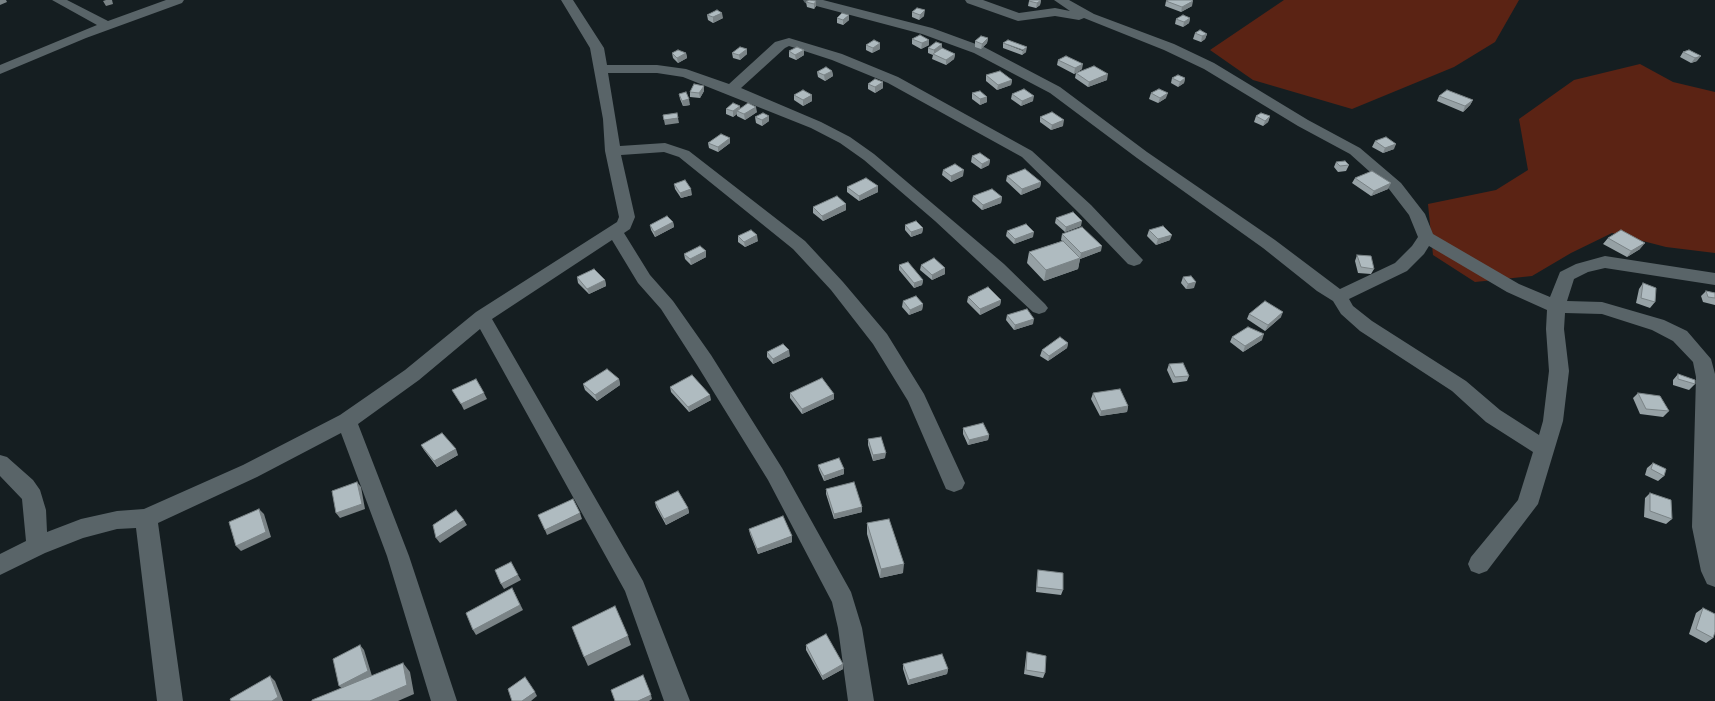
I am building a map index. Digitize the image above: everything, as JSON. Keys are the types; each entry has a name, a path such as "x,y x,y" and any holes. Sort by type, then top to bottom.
{"street":[{"path":"58,0 108,26"},
{"path":"0,70 178,0"},
{"path":"0,565 37,546 80,529 117,520 146,518 250,471 348,421 412,376 482,317 624,225 627,217 613,151 610,119 596,44 567,0"},
{"path":"810,0 927,31 979,50 1055,90 1142,155 1269,244 1323,287 1340,297 1347,310 1366,326 1459,386 1493,416 1543,448"},
{"path":"971,0 1018,17 1055,12 1090,17"},
{"path":"1060,0 1090,17 1209,66 1303,123 1355,151 1395,186 1417,214 1426,237 1513,288 1556,307 1602,308 1658,325 1680,336 1692,346 1702,359 1711,378 1703,527 1712,571 1715,577"},
{"path":"731,90 780,45 789,42 837,57 893,80 1027,154 1085,209 1134,260"},
{"path":"600,69 657,69 686,73 816,125 845,140 869,157 941,217 1039,308"},
{"path":"613,151 665,148 684,154 799,245 837,286 880,339 916,399 954,483"},
{"path":"615,232 644,279 667,305 704,360 775,474 843,600 850,628 861,701"},
{"path":"1340,297 1401,267 1418,250 1426,237"},
{"path":"1479,564 1527,504 1553,421 1559,371 1554,329 1556,307 1566,276 1582,268 1605,262 1672,271 1715,280"},
{"path":"482,317 635,588 677,701"},
{"path":"348,421 398,556 444,701"},
{"path":"0,463 25,486 32,496 35,510 37,546"},
{"path":"146,518 170,701"}],"shaded area":[{"path":"1284,0 1519,0 1495,42 1454,67 1352,109 1253,80 1210,50"},
{"path":"1640,64 1673,82 1715,92 1715,253 1666,247 1612,233 1571,253 1532,276 1475,282 1433,255 1428,204 1496,190 1528,170 1519,119 1574,80"}],"building":[{"path":"809,0 816,1 814,4 806,2"},
{"path":"1030,0 1041,0 1037,3"},
{"path":"1166,1 1193,1 1182,7"},
{"path":"917,8 925,10 920,15 912,12"},
{"path":"717,10 722,13 713,17 707,15"},
{"path":"842,13 849,15 843,20 837,18"},
{"path":"1183,15 1190,18 1184,22 1176,19"},
{"path":"1200,30 1207,34 1202,36 1195,33"},
{"path":"920,35 929,40 922,43 912,39"},
{"path":"981,36 988,38 982,44 975,41"},
{"path":"874,40 880,43 873,48 866,45"},
{"path":"1008,40 1027,47 1023,50 1003,43"},
{"path":"936,42 942,44 934,50 928,48"},
{"path":"740,47 747,49 739,55 732,53"},
{"path":"797,47 804,50 795,55 789,51"},
{"path":"942,48 955,54 946,60 933,54"},
{"path":"678,50 686,53 677,58 672,53"},
{"path":"1689,50 1701,56 1695,58 1683,52"},
{"path":"1066,56 1083,64 1075,68 1058,60"},
{"path":"1094,66 1108,74 1089,82 1076,73"},
{"path":"826,67 832,71 824,75 817,72"},
{"path":"1000,71 1012,80 998,85 986,75"},
{"path":"1178,75 1185,78 1180,82 1172,78"},
{"path":"875,79 883,82 875,87 868,84"},
{"path":"694,84 704,86 699,93 690,92"},
{"path":"1024,89 1034,96 1022,101 1012,94"},
{"path":"1159,89 1168,93 1160,98 1151,93"},
{"path":"803,90 812,95 803,100 794,95"},
{"path":"1447,90 1473,100 1465,106 1439,96"},
{"path":"980,91 987,97 980,99 972,93"},
{"path":"686,92 689,99 682,101 679,94"},
{"path":"733,103 740,106 733,111 726,109"},
{"path":"748,103 756,107 744,114 737,111"},
{"path":"1052,112 1064,120 1052,125 1040,117"},
{"path":"677,113 678,118 664,120 663,115"},
{"path":"763,113 769,116 762,120 755,117"},
{"path":"1261,113 1270,116 1265,121 1256,116"},
{"path":"721,134 730,138 718,147 708,143"},
{"path":"1386,137 1396,144 1385,148 1375,141"},
{"path":"980,153 990,160 982,164 972,156"},
{"path":"1345,161 1349,165 1340,166 1336,162"},
{"path":"955,164 964,170 951,176 943,170"},
{"path":"1025,169 1041,182 1022,189 1007,176"},
{"path":"1372,171 1391,183 1374,191 1355,178"},
{"path":"866,178 878,186 859,196 847,187"},
{"path":"685,180 691,189 680,193 674,184"},
{"path":"992,189 1002,197 983,205 973,196"},
{"path":"837,196 846,204 822,216 813,207"},
{"path":"1073,212 1082,221 1066,227 1056,218"},
{"path":"667,216 673,222 654,232 650,225"},
{"path":"916,221 923,228 911,232 905,225"},
{"path":"1026,224 1034,232 1015,239 1007,231"},
{"path":"1163,226 1172,235 1158,239 1149,230"},
{"path":"1082,227 1102,246 1081,253 1062,234"},
{"path":"751,230 757,235 744,242 738,236"},
{"path":"1621,230 1645,243 1631,251 1608,238"},
{"path":"1063,241 1080,258 1046,270 1029,252"},
{"path":"700,246 706,251 690,259 684,254"},
{"path":"1357,255 1371,256 1374,269 1361,267"},
{"path":"934,258 945,268 932,275 921,265"},
{"path":"908,262 923,280 914,283 899,265"},
{"path":"594,269 605,280 587,289 577,277"},
{"path":"1191,276 1196,282 1188,284 1183,277"},
{"path":"1643,283 1656,288 1655,302 1641,298"},
{"path":"988,287 1001,300 980,309 968,297"},
{"path":"1706,291 1715,293 1715,298 1708,297"},
{"path":"916,296 923,304 910,310 903,301"},
{"path":"1265,301 1283,312 1268,325 1249,314"},
{"path":"1027,309 1034,319 1015,325 1007,315"},
{"path":"1248,327 1264,334 1245,346 1232,337"},
{"path":"1060,337 1068,343 1049,356 1042,350"},
{"path":"783,344 789,350 773,359 767,352"},
{"path":"1183,363 1189,376 1175,377 1169,364"},
{"path":"607,369 619,379 595,395 583,384"},
{"path":"1678,374 1695,380 1695,384 1678,379"},
{"path":"692,375 710,395 688,407 670,387"},
{"path":"822,378 834,394 802,409 790,393"},
{"path":"476,379 484,393 461,404 452,390"},
{"path":"1120,389 1128,406 1101,411 1093,393"},
{"path":"1638,393 1660,396 1669,411 1646,409"},
{"path":"983,423 989,435 969,440 963,428"},
{"path":"442,433 456,449 434,461 421,445"},
{"path":"881,437 886,453 873,455 868,439"},
{"path":"839,458 844,469 824,476 818,465"},
{"path":"1653,463 1666,469 1664,476 1651,469"},
{"path":"357,482 362,504 336,513 332,491"},
{"path":"854,482 862,507 834,514 826,489"},
{"path":"678,491 688,508 664,519 655,502"},
{"path":"1650,493 1671,500 1672,519 1650,511"},
{"path":"573,499 580,513 545,530 538,515"},
{"path":"259,509 266,532 236,546 229,522"},
{"path":"456,510 464,520 436,538 433,525"},
{"path":"783,516 792,536 757,549 749,529"},
{"path":"889,519 904,564 881,569 867,523"},
{"path":"511,562 518,575 501,584 495,570"},
{"path":"1038,570 1063,573 1063,590 1037,587"},
{"path":"512,588 520,605 473,630 466,613"},
{"path":"615,606 628,636 584,657 572,627"},
{"path":"1703,608 1715,614 1713,638 1696,629"},
{"path":"826,634 843,664 822,676 806,645"},
{"path":"360,645 368,671 339,686 333,659"},
{"path":"1027,652 1046,656 1045,673 1026,670"},
{"path":"942,654 948,669 909,680 903,664"},
{"path":"403,663 407,685 370,701 312,701 312,700"},
{"path":"643,675 651,695 638,701 615,701 611,690"},
{"path":"270,676 278,697 272,701 231,701 230,699"},
{"path":"525,677 535,692 522,701 512,701 508,689"}]}
